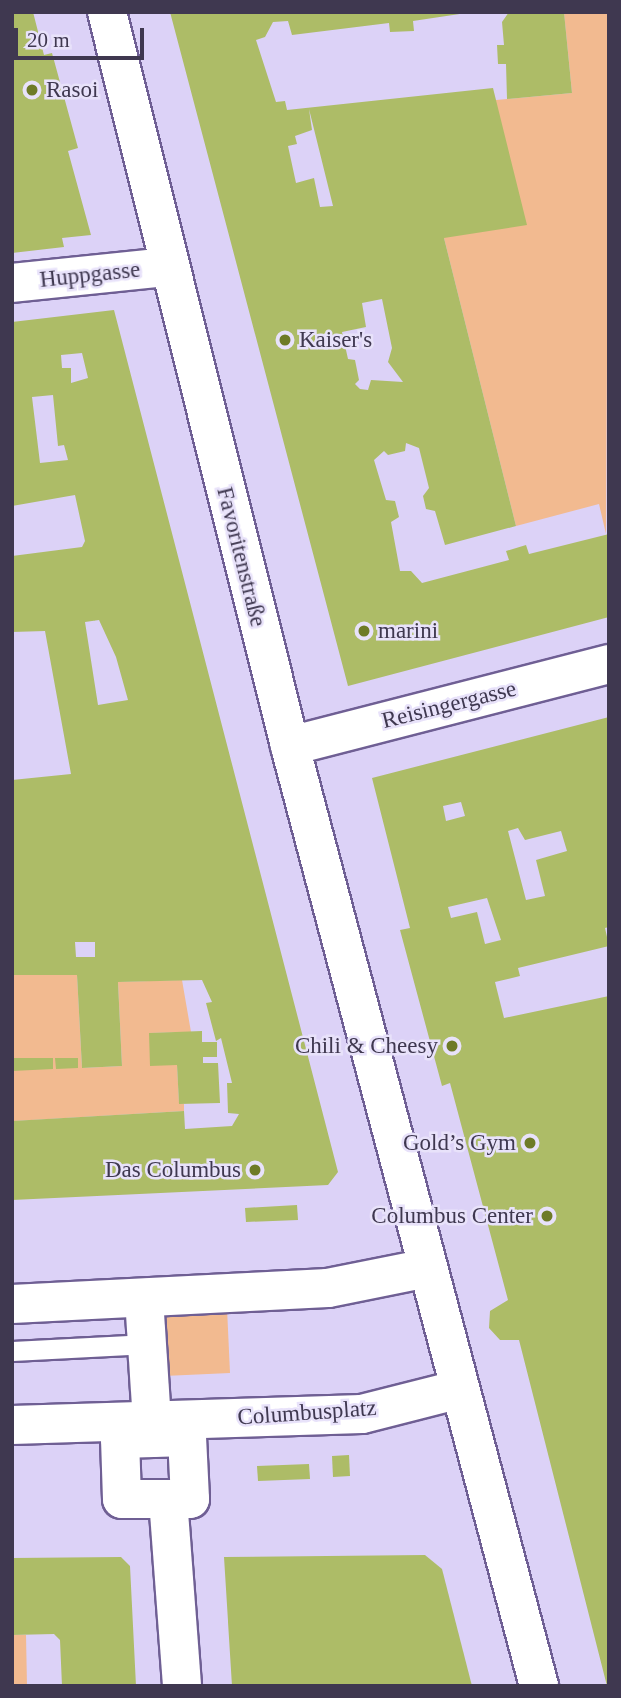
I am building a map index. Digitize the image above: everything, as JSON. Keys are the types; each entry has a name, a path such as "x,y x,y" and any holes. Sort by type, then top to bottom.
{"street":[{"name":"Favoritenstraße","path":"107,12 168,267 290,746 427,1268"},
{"name":"Huppgasse","path":"12,284 168,267"},
{"name":"Reisingergasse","path":"290,746 609,664"},
{"path":"12,1304 328,1288 427,1268 539,1686"},
{"path":"144,1297 152,1429"},
{"name":"Columbusplatz","path":"12,1425 152,1429 362,1414 460,1389"},
{"name":"Columbusplatz","path":"152,1429 120,1439 122,1499 168,1499 182,1686"}],"lane":[{"path":"12,1351 129,1346"}],"shaded area":[{"path":"564,12 609,12 606,534 599,504 516,526 444,238 496,100 572,93"},
{"path":"12,975 77,975 82,1068 122,1066 118,982 182,980 191,1032 149,1033 177,1065 179,1103 184,1104 184,1111 14,1121"},
{"path":"227,1308 230,1373 164,1376 161,1312"},
{"path":"12,1635 26,1635 27,1686 12,1686"}],"building":[{"path":"12,12 33,12 44,55 52,53 78,148 68,151 91,235 62,238 64,247 12,253"},
{"path":"170,12 473,12 413,21 414,31 390,32 389,23 292,35 288,21 273,22 265,37 256,40 276,102 285,101 287,110 493,88 527,225 444,238 516,526 445,545 435,511 426,509 423,496 429,488 419,448 406,443 405,451 388,455 384,451 374,460 386,500 395,501 399,517 391,522 400,571 411,571 422,583 509,560 506,551 526,545 529,554 609,534 609,617 348,686","holes":["309,109 333,206 320,207 314,178 296,183 288,146 297,144 295,136 312,130","382,299 392,348 388,362 403,382 371,380 368,390 360,389 355,384 359,380 355,360 348,359 342,332 366,327 362,303"]},
{"path":"509,12 564,12 572,93 507,99 506,64 498,64 497,45 504,45 502,22"},
{"path":"114,310 338,1172 328,1185 12,1200 12,1121 184,1111 185,1129 232,1126 239,1114 228,1113 227,1083 232,1083 221,1038 216,1041 206,1003 212,1002 202,980 118,982 122,1066 82,1068 77,975 12,975 12,780 71,774 45,631 12,632 12,556 82,547 85,541 75,495 12,506 12,322","holes":["82,353 88,378 71,383 71,368 62,368 61,355","53,395 58,446 64,445 68,460 40,463 32,397","99,620 116,657 128,700 98,705 85,622","75,942 95,942 95,957 76,957"]},
{"path":"609,717 609,927 605,928 609,946 518,968 520,976 495,982 504,1018 609,996 607,1686 519,1340 500,1340 489,1328 490,1311 508,1300 450,1083 442,1086 400,930 410,928 372,778","holes":["461,802 465,816 446,821 443,806","518,828 525,840 561,831 567,851 536,860 545,896 526,900 508,831","487,898 501,940 485,944 477,912 451,918 448,907"]},
{"path":"202,1031 202,1042 217,1042 217,1057 203,1057 203,1063 218,1063 220,1103 179,1104 177,1065 150,1066 149,1033"},
{"path":"12,1058 53,1058 53,1069 12,1071"},
{"path":"55,1058 78,1058 78,1068 56,1069"},
{"path":"297,1205 298,1220 246,1222 245,1208"},
{"path":"349,1455 350,1476 333,1477 332,1456"},
{"path":"309,1464 310,1479 258,1481 257,1466"},
{"path":"425,1555 442,1569 472,1686 232,1686 224,1557"},
{"path":"121,1557 130,1566 136,1686 62,1686 60,1640 54,1634 12,1635 12,1558"}],"place":[{"name":"Rasoi","path":"32,90"},
{"name":"Kaiser's","path":"285,340"},
{"name":"marini","path":"364,631"},
{"name":"Chili & Cheesy","path":"452,1046"},
{"name":"Gold’s Gym","path":"530,1143"},
{"name":"Das Columbus","path":"255,1170"},
{"name":"Columbus Center","path":"547,1216"}]}
